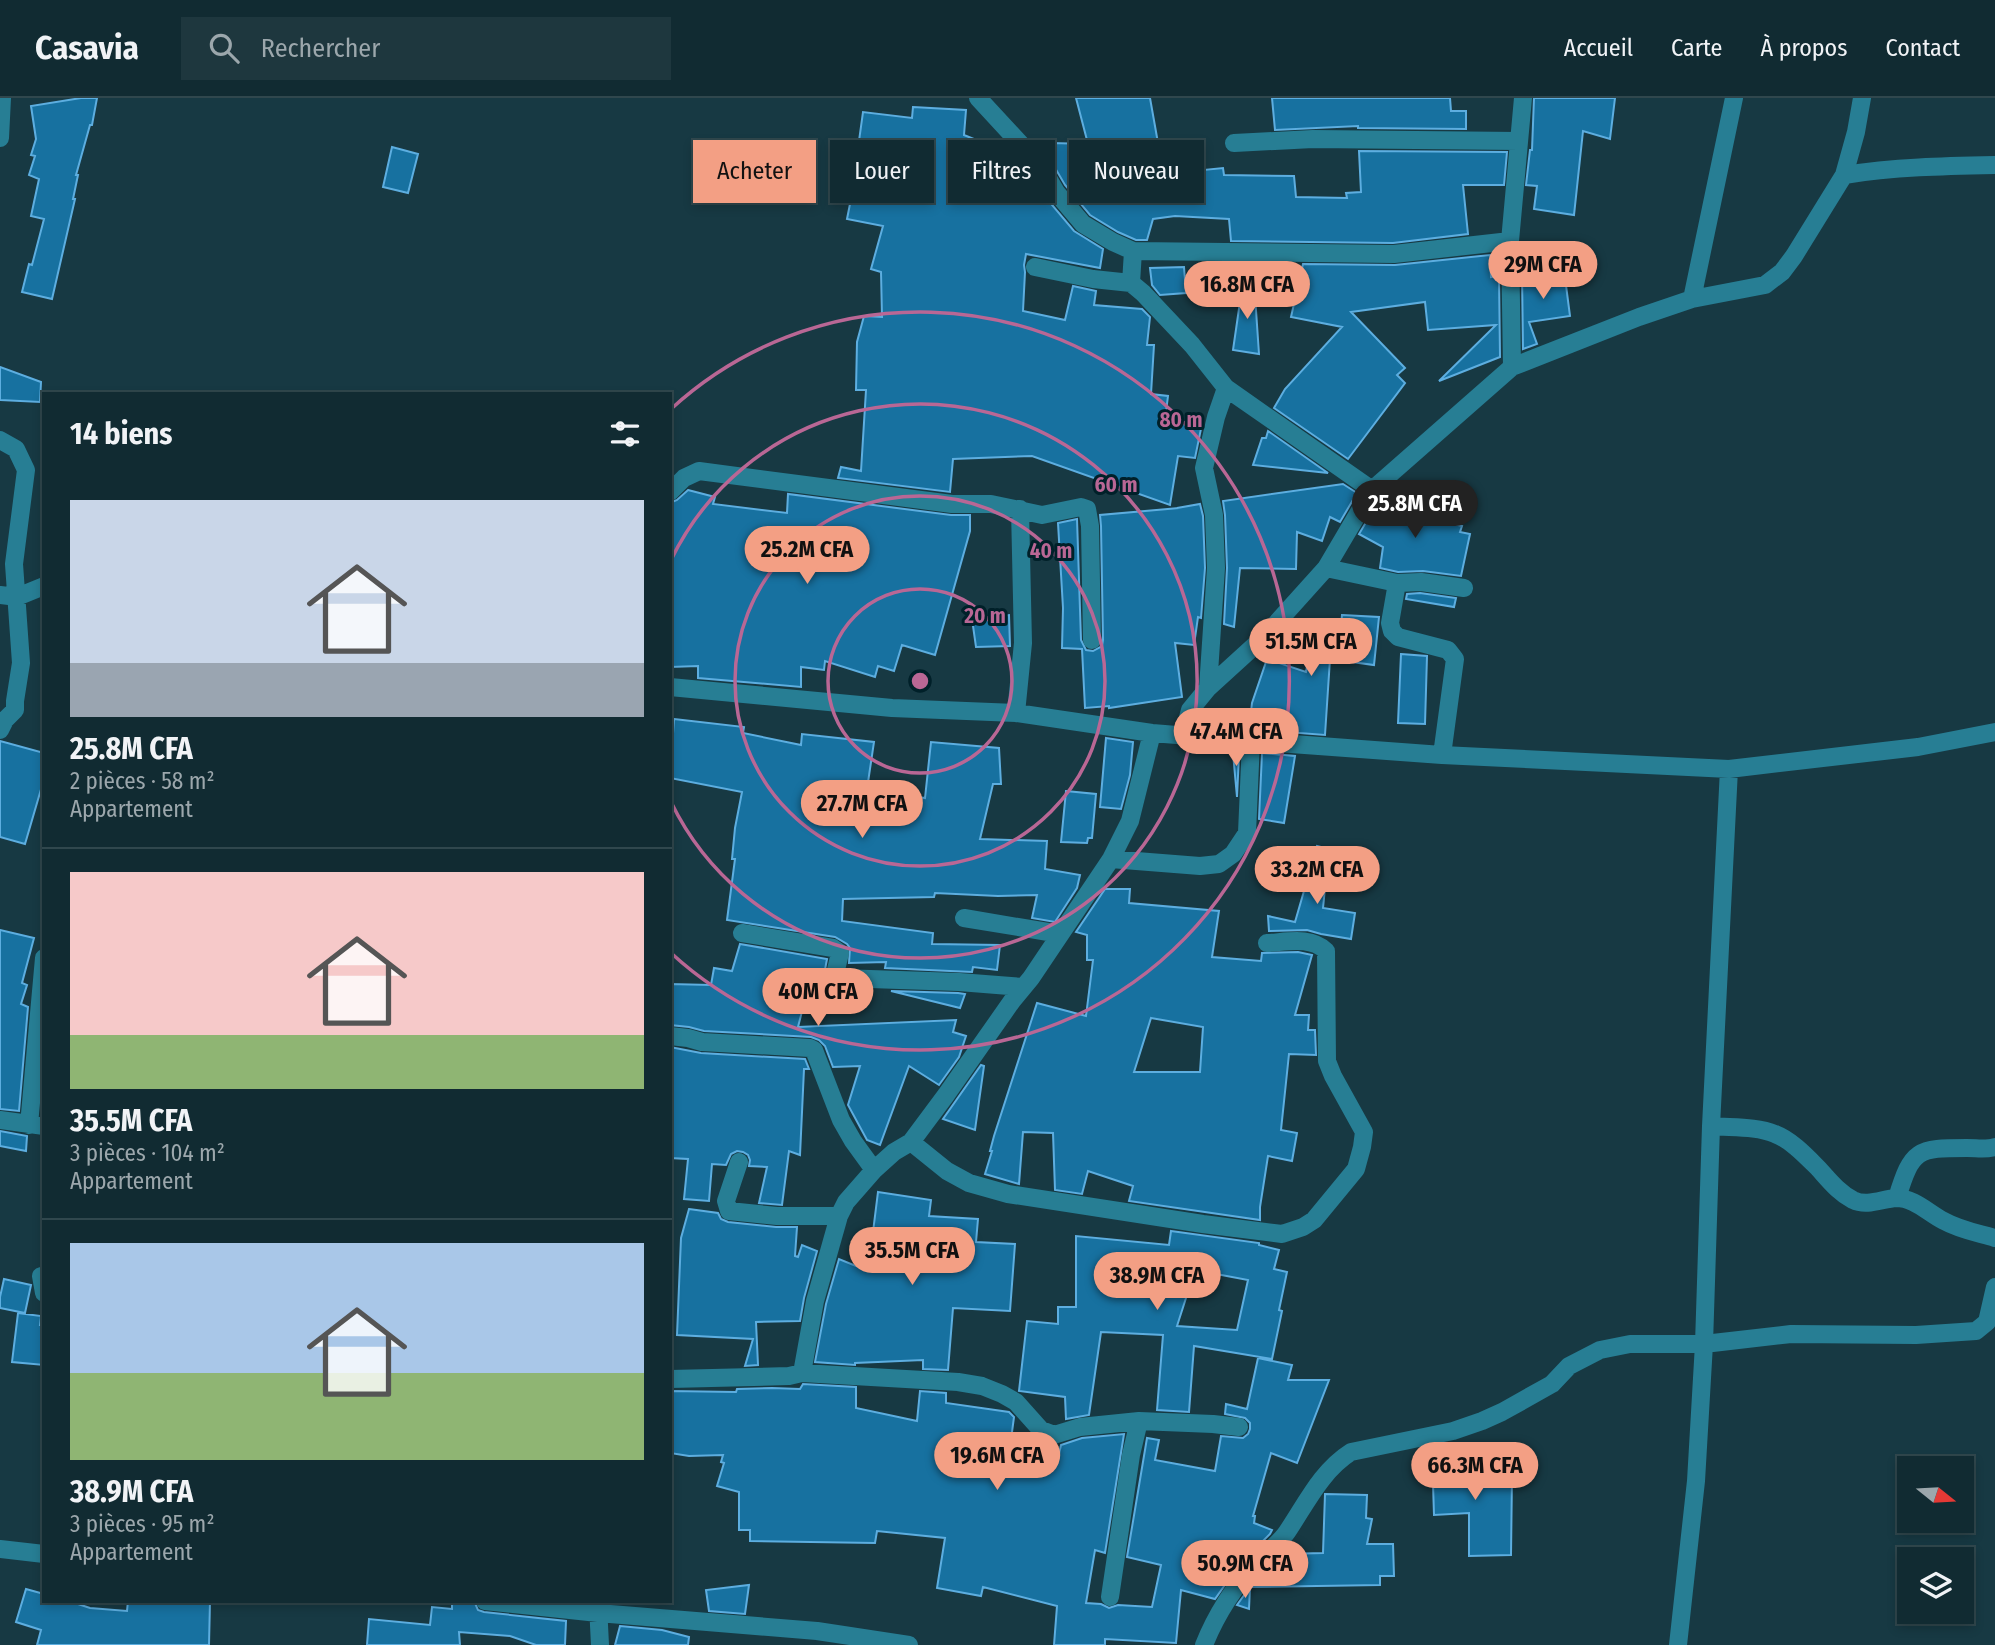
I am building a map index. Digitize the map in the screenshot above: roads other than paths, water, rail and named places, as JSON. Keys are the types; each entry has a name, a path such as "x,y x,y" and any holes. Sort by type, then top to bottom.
{"street":[{"path":"0,138 2,98"},
{"path":"1512,367 1510,241 1522,98"},
{"path":"1692,299 1734,98"},
{"path":"1183,736 1190,710 1208,688 1264,637 1326,568 1372,490 1512,367 1692,299 1765,285 1782,272 1814,226 1844,175 1862,98"},
{"path":"984,100 1041,166 1056,192 1083,224 1133,251 1394,254 1510,241"},
{"path":"1234,143 1313,139 1519,141"},
{"path":"1844,175 1927,166 1995,165"},
{"path":"1131,283 1133,251"},
{"path":"1035,267 1093,279 1131,283 1192,345 1226,388 1372,490"},
{"path":"1208,688 1216,568 1214,515 1204,468 1226,388"},
{"path":"0,440 16,449 26,470 9,596 21,663 15,710 0,730"},
{"path":"672,490 684,478 699,471 952,504 991,505 1042,515 1081,507 1087,509 1090,526 1092,640"},
{"path":"1016,713 1023,643 1020,509"},
{"path":"1326,568 1397,583 1421,582 1464,588"},
{"path":"1397,583 1390,623 1392,631 1398,637 1448,650 1454,659 1442,755"},
{"path":"9,596 42,587"},
{"path":"672,687 892,708 1016,713 1183,736 1442,755 1729,768 1918,747 1995,732"},
{"path":"802,1373 815,1301 839,1216 846,1202 874,1170 894,1152 911,1142 1111,859 1130,821 1152,733"},
{"path":"1111,859 1200,866 1219,864 1233,854 1247,833 1251,741"},
{"path":"1678,1645 1696,1481 1704,1344 1711,1126 1729,768"},
{"path":"964,918 1060,934"},
{"path":"742,933 833,948 840,953 835,974 840,978 1023,987"},
{"path":"911,1142 947,1171 969,1183 1008,1194 1282,1234 1303,1227 1314,1220 1356,1168 1364,1132 1332,1076 1327,1061 1326,951 1319,944 1307,941 1267,943"},
{"path":"0,1120 36,1125 42,1000"},
{"path":"672,1036 702,1042 814,1050 841,1120 874,1170"},
{"path":"1711,1126 1753,1129 1776,1134 1815,1165 1838,1190 1857,1202 1897,1198 1913,1202 1942,1221 1995,1238"},
{"path":"1897,1198 1912,1158 1925,1150 1995,1147"},
{"path":"739,1162 726,1201 729,1210 777,1216 839,1216"},
{"path":"1204,1645 1231,1594 1257,1562 1285,1535 1312,1492 1339,1459 1350,1452 1453,1431 1482,1421 1552,1384 1569,1366 1600,1350 1630,1344 1704,1344 1791,1334 1916,1335 1976,1331 1987,1322 1995,1287"},
{"path":"672,1379 789,1376 802,1373 958,1382 982,1386 1002,1394 1016,1402 1041,1430 1054,1435 1080,1427 1139,1421 1240,1427"},
{"path":"1110,1597 1131,1455 1139,1421"},
{"path":"0,1549 42,1554"},
{"path":"523,1603 598,1607 817,1631 909,1645"},
{"path":"598,1607 600,1645"}]}
